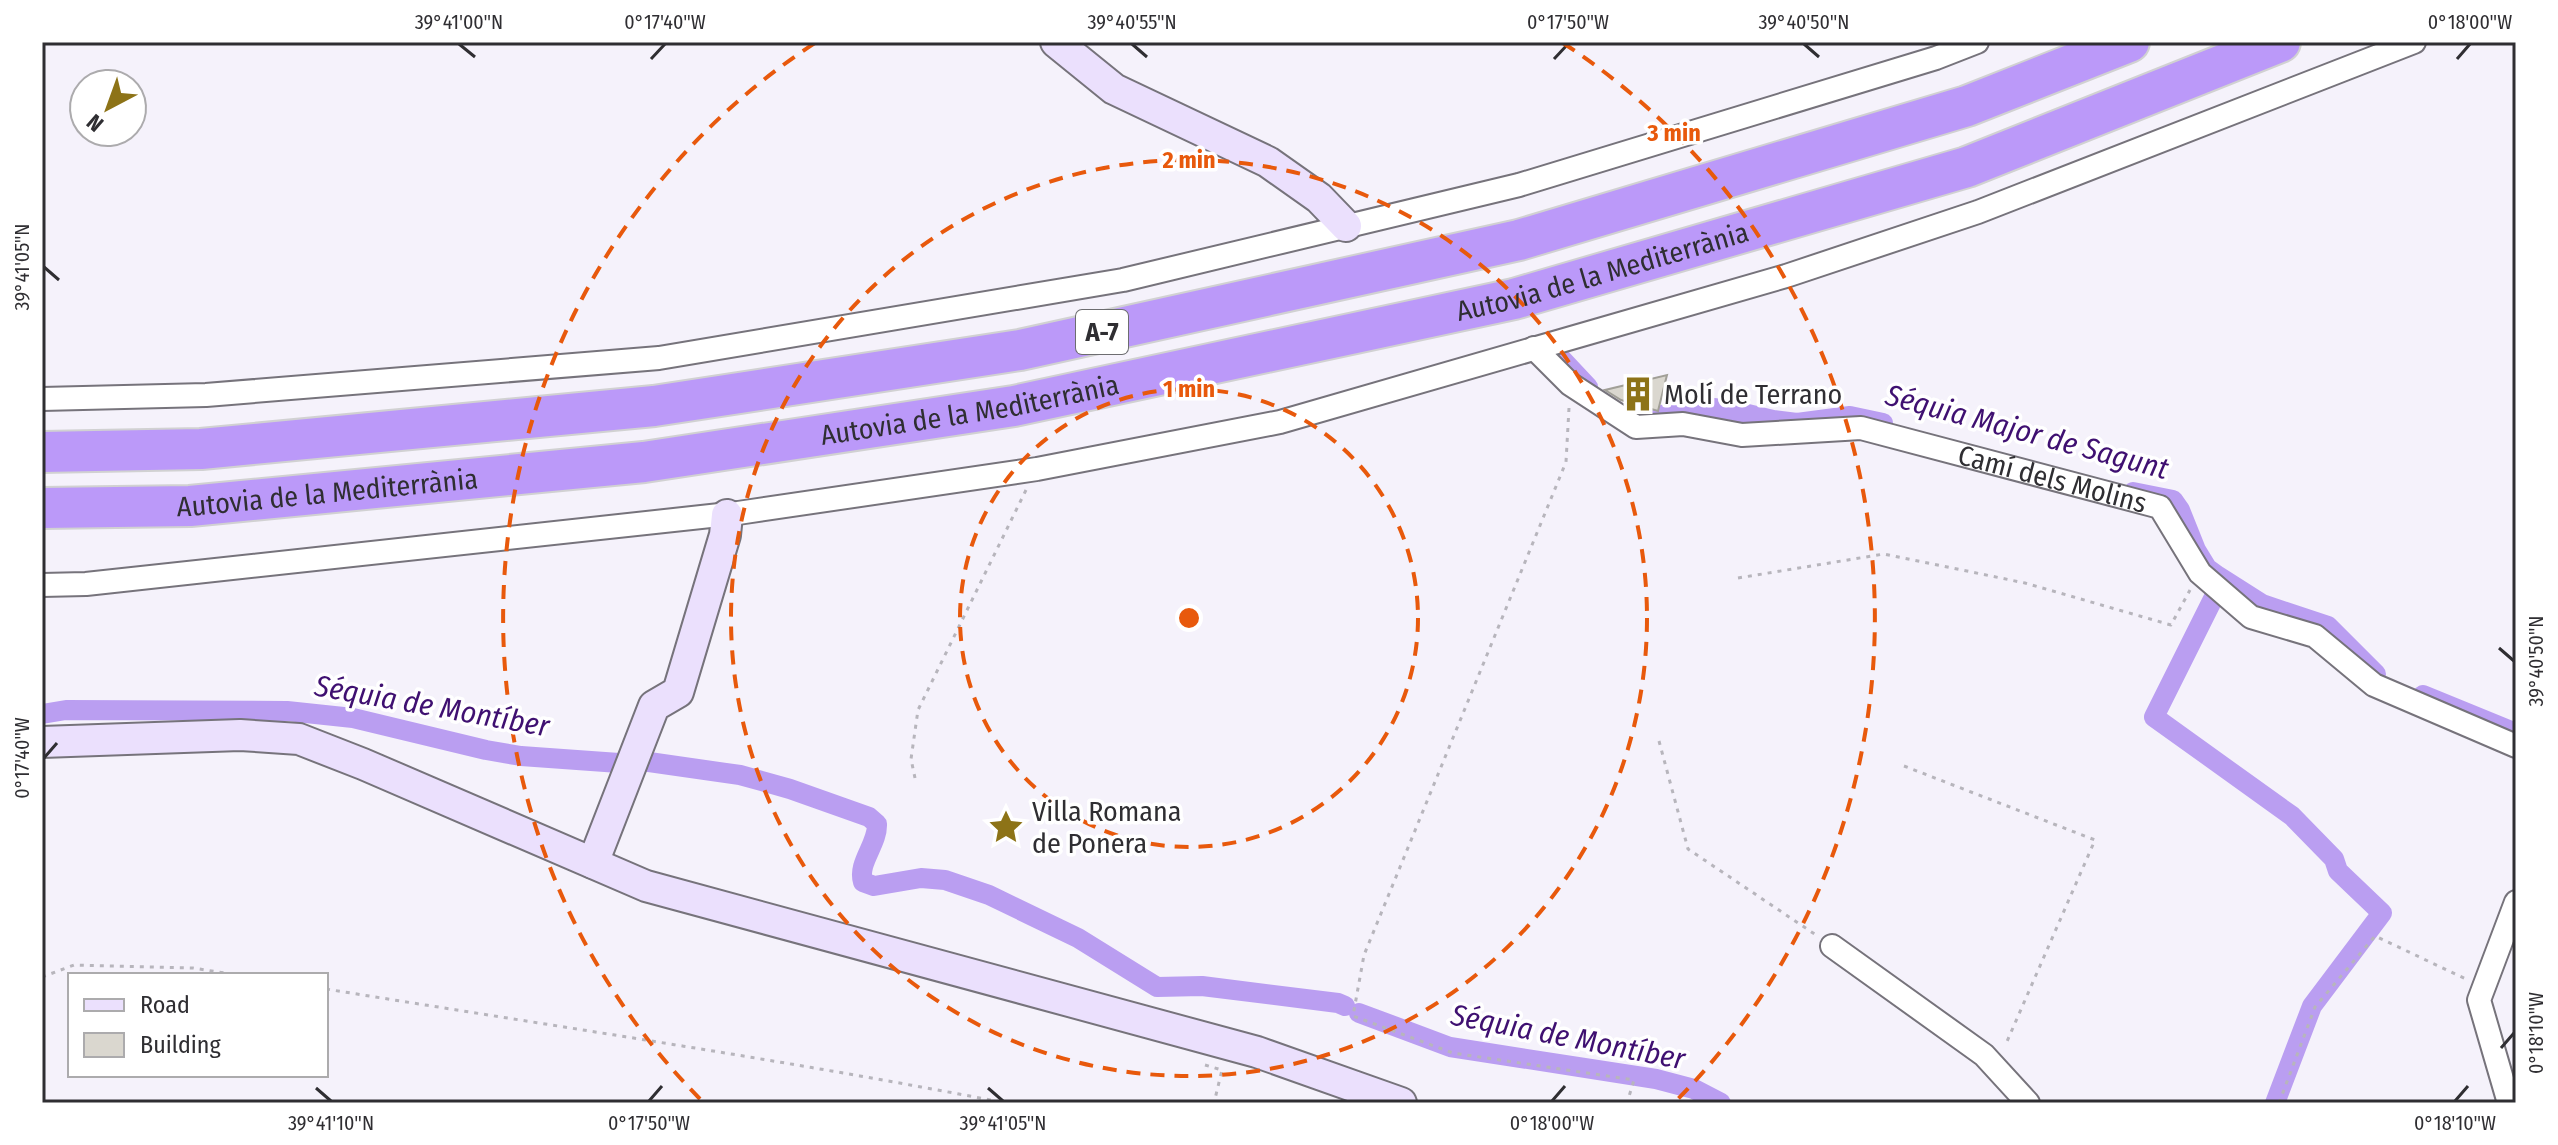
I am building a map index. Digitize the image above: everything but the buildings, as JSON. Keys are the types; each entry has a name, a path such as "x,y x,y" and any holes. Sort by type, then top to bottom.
{"highway":[{"name":"Autovia de la Mediterrània","path":"42,452 201,449 654,406 1020,350 1519,240 1967,106 2129,42"},
{"name":"Autovia de la Mediterrània","path":"42,508 190,506 644,462 1030,403 1514,299 1967,167 2280,42"}],"main road":[{"path":"1056,42 1114,89 1268,162 1319,198 1346,226"},
{"path":"593,863 654,706 678,692 725,535 727,515"},
{"path":"42,742 240,735 299,739 646,886 1257,1052 1401,1103"}],"street":[{"path":"42,399 206,395 659,358 1123,280 1519,185 1932,50 1977,42"},
{"path":"42,585 86,584 727,515 1037,469 1280,422 1786,276 1978,212 2414,42"},
{"name":"Camí dels Molins","path":"1534,348 1570,384 1636,427 1683,424 1742,435 1861,428 2160,507 2200,573 2251,617 2315,636 2374,685 2516,746"},
{"path":"2509,1103 2479,1000 2516,902"},
{"path":"1832,946 1984,1055 2028,1103"}],"path":[{"path":"1570,384 1566,462 1364,955 1353,1016 1453,1053 1634,1080 1627,1103"},
{"path":"915,778 911,759 918,710 1037,469"},
{"path":"1738,578 1884,554 2025,583 2171,625 2200,573"},
{"path":"1659,741 1688,849 1832,946"},
{"path":"1904,766 2095,840 1995,1067"},
{"path":"2279,1103 2315,1007 2375,936 2483,988"},
{"path":"42,977 74,965 193,968 224,973"},
{"path":"328,989 867,1076 1006,1103"}],"waterway":[{"name":"Séquia Major de Sagunt","path":"1558,355 1588,387"},
{"name":"Séquia Major de Sagunt","path":"1648,419 1696,406 1797,423 1850,416 1883,423"},
{"name":"Séquia Major de Sagunt","path":"2133,492 2173,500 2207,568 2262,604 2328,626 2376,674"},
{"path":"2214,597 2154,717 2292,816 2334,859 2338,871 2382,913 2312,1006 2275,1103"},
{"name":"Séquia Major de Sagunt","path":"2423,695 2516,733"},
{"name":"Séquia de Montíber","path":"42,714 66,710 287,711 353,718 521,756 619,763"},
{"name":"Séquia de Montíber","path":"642,761 740,775 869,817 877,824 863,868 863,882 874,886 921,878 945,880 989,895 1078,938 1157,987 1202,986 1345,1006"},
{"name":"Séquia de Montíber","path":"1359,1013 1450,1047 1656,1079 1694,1089 1721,1103"}],"place":[{"name":"Molí de Terrano","path":"1638,394"},
{"name":"Villa Romana de Ponera","path":"1006,827"}]}
